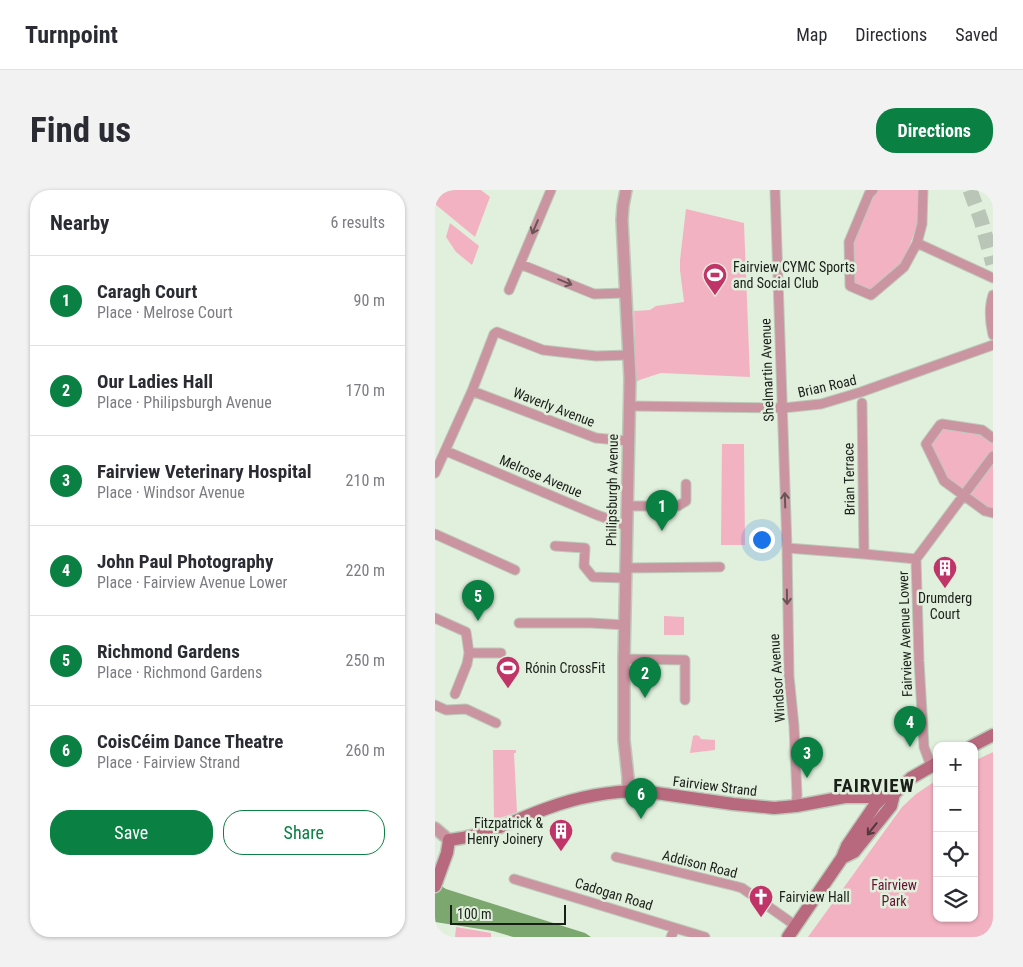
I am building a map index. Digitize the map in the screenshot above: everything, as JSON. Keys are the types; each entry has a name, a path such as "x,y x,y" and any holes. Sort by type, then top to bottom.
{"main road":[{"path":"978,743 993,735"},
{"path":"788,937 841,858 854,852 891,806 888,795 933,765"},
{"name":"Fairview Strand","path":"449,840 471,837 571,800 628,791 642,791 774,808 845,797 888,795"},
{"path":"436,883 447,853 449,840"}],"street":[{"path":"509,290 551,190"},
{"name":"Philipsburgh Avenue","path":"626,190 623,220 629,355 629,406 624,740 628,791"},
{"name":"Shelmartin Avenue","path":"773,190 787,548"},
{"path":"873,190 869,194 849,242 850,286 871,295 904,267 917,243 922,224 923,190"},
{"path":"917,243 993,278"},
{"path":"520,264 593,294 626,293"},
{"path":"993,295 991,300 991,325 993,335"},
{"path":"435,473 472,391 494,334 497,332 543,350 596,356 629,355"},
{"name":"Brian Road","path":"629,406 783,408 821,404 993,345"},
{"name":"Waverly Avenue","path":"472,391 596,438 628,441"},
{"name":"Brian Terrace","path":"862,403 864,554"},
{"path":"993,438 982,430 942,424 927,441 927,446 944,480 985,511 993,513"},
{"name":"Melrose Avenue","path":"445,451 627,527"},
{"path":"787,548 917,559 993,456"},
{"path":"627,506 678,506 686,502 686,484"},
{"path":"435,534 515,570"},
{"path":"555,546 585,548 584,566 593,576 720,568"},
{"name":"Windsor Avenue","path":"787,548 789,676 794,726 796,806"},
{"name":"Fairview Avenue Lower","path":"917,559 919,661 924,747 933,762"},
{"path":"435,618 466,632 469,653 467,664 455,694"},
{"path":"519,623 591,623 625,626"},
{"path":"469,653 501,653"},
{"path":"624,658 685,660 685,700"},
{"path":"435,706 446,710 465,709 496,723"},
{"path":"435,828 449,840"},
{"name":"Addison Road","path":"616,857 741,888 796,926"},
{"name":"Cadogan Road","path":"514,879 699,936"},
{"path":"671,937 675,928"}],"green space":[{"path":"435,190 481,190 490,197 475,237 435,204"},
{"path":"878,190 919,190 917,226 904,260 871,292 853,285 853,242 871,197"},
{"name":"Fairview CYMC Sports and Social Club","path":"686,209 744,223 750,377 661,373 636,382 634,311 650,310 656,306 684,302 680,260"},
{"path":"450,223 479,246 472,265 456,252 446,237"},
{"path":"943,428 982,434 993,442 993,510 987,508 946,477 931,446 931,443"},
{"path":"722,444 744,444 745,545 721,545"},
{"path":"664,616 684,617 684,635 664,635"},
{"path":"696,735 701,739 715,740 715,750 690,753 693,736"},
{"path":"493,750 516,750 516,753 514,753 517,812 494,820"},
{"name":"Fairview Park","path":"993,752 993,937 808,937 902,807 916,794 933,783 933,922 978,922 978,759"},
{"path":"456,927 491,933 491,937 455,937"}],"shaded area":[{"path":"435,882 446,889 585,933 591,937 513,937 493,931 435,922"}],"tunnel":[{"path":"970,190 981,220 993,264"}],"place":[{"name":"Fairview CYMC Sports and Social Club","path":"715,296"},
{"name":"Caragh Court","path":"662,531"},
{"name":"Drumderg Court","path":"945,589"},
{"name":"Richmond Gardens","path":"478,621"},
{"name":"Rónin CrossFit","path":"508,689"},
{"name":"Our Ladies Hall","path":"645,698"},
{"name":"John Paul Photography","path":"910,747"},
{"name":"Fairview Veterinary Hospital","path":"807,778"},
{"name":"CoisCéim Dance Theatre","path":"641,819"},
{"name":"Fitzpatrick & Henry Joinery","path":"561,852"},
{"name":"Fairview Hall","path":"761,918"}],"district":[{"name":"FAIRVIEW","path":"874,785"}]}
